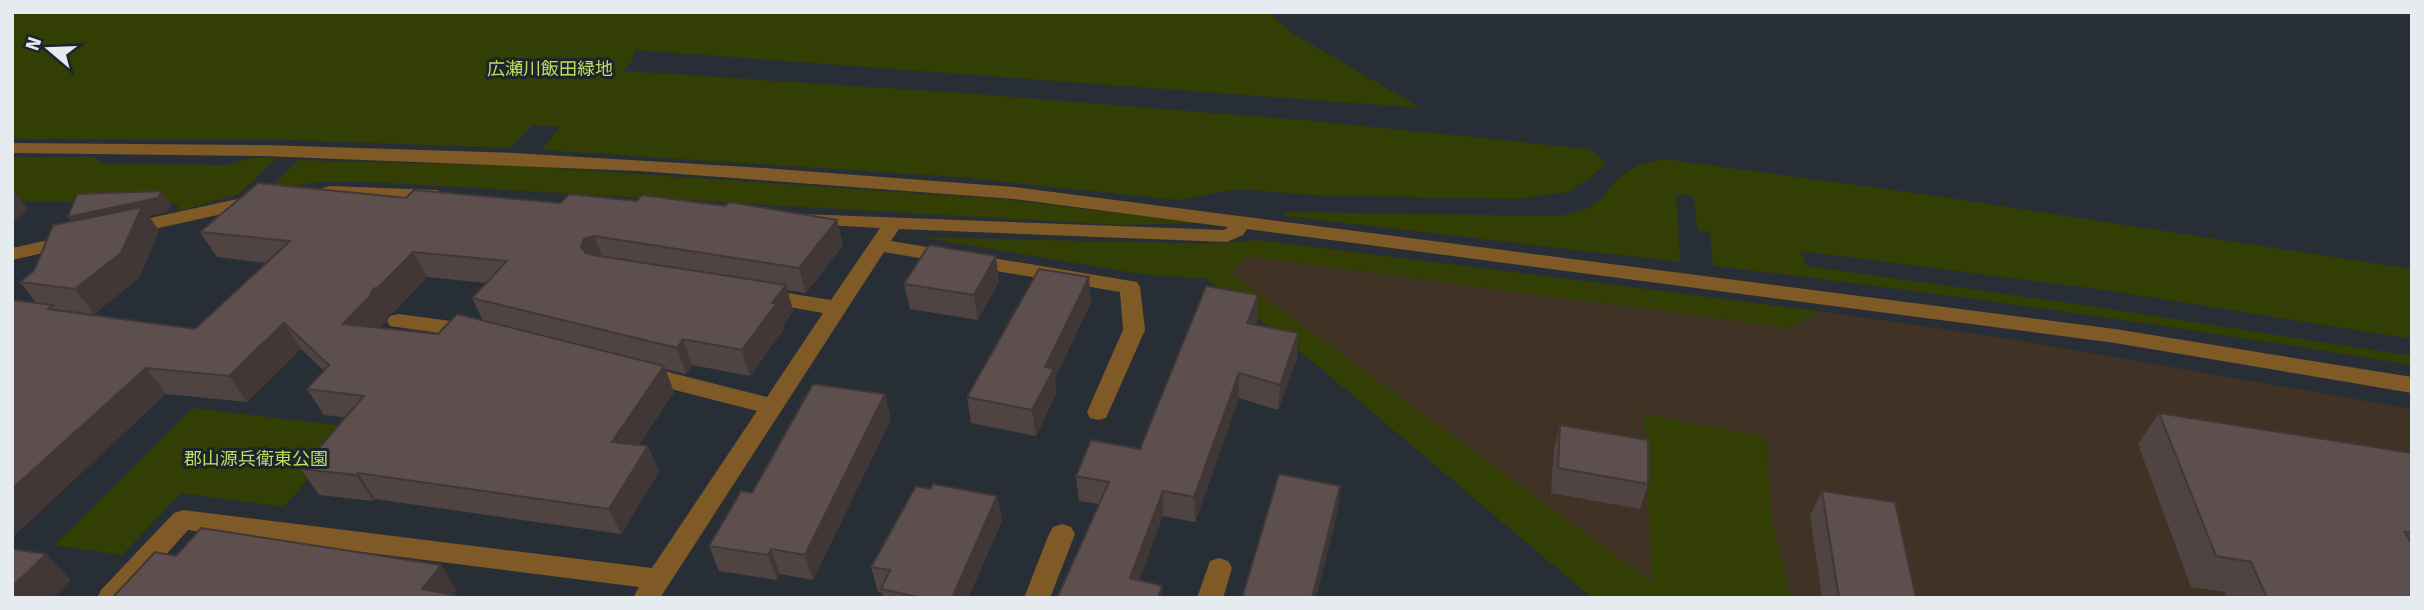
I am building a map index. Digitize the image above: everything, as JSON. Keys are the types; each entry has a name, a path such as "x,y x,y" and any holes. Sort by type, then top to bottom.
{"street":[{"path":"12,148 217,148 595,162 1014,193 2115,336 2412,385"},
{"path":"306,191 460,197"},
{"path":"12,254 279,197"},
{"path":"788,216 893,223 1227,236 1236,231 1241,222"},
{"path":"110,598 183,520 651,589 893,223"},
{"path":"880,245 1130,287 1134,330 1098,412"},
{"path":"740,293 836,308"},
{"path":"398,321 496,336"},
{"path":"627,370 771,406"},
{"path":"1037,598 1062,534"},
{"path":"1210,598 1219,568"}],"shaded area":[{"path":"1246,256 1789,328 1820,311 2016,340 2412,409 2412,598 1791,598 1772,522 1766,437 1644,415 1653,583 1231,273"}],"green space":[{"name":"広瀬川飯田緑地","path":"12,12 1268,12 1292,33 1421,108 636,50 624,71 977,94 1301,120 1590,149 1606,163 1568,192 1515,199 1311,195 1238,189 1178,200 958,177 542,150 560,127 532,125 511,148 292,140 12,139"},
{"path":"12,157 94,157 101,164 228,165 254,157 277,158 239,194 179,211 177,204 12,201"},
{"path":"1664,159 1930,195 2412,269 2412,339 2105,290 1800,251 1806,266 2097,307 2412,356 2412,365 2063,311 1713,266 1710,232 1698,230 1693,196 1676,194 1680,262 1284,216 1287,212 1560,216 1587,209 1601,199 1617,179 1637,165"},
{"path":"298,160 522,166 1001,199 1202,223 1119,225 370,182 319,182 268,190"},
{"path":"918,237 1211,244 1258,240 1820,311 1789,328 1246,256 1231,273 1652,582 1644,414 1766,437 1772,522 1791,598 1592,598 1306,356 1207,279 1142,274"},
{"name":"郡山源兵衛東公園","path":"192,408 353,427 284,507 181,493 122,555 54,545"}],"building":[{"path":"258,183 406,198 414,190 561,203 569,194 637,201 642,195 725,206 729,202 837,220 799,268 594,236 584,239 581,247 586,253 593,255 786,285 772,303 776,304 742,350 683,339 677,348 472,298 507,261 413,252 379,287 373,289 370,296 343,324 438,334 457,314 664,366 612,442 648,446 609,509 358,473 356,475 301,469 364,396 307,389 329,365 284,323 229,376 146,368 12,489 12,300 53,305 48,309 195,329 290,241 200,232"},
{"path":"162,191 158,198 68,217 77,194"},
{"path":"142,207 121,253 75,289 20,282 34,271 53,225"},
{"path":"929,245 996,256 974,295 904,284"},
{"path":"1039,269 1089,277 1045,367 1054,369 1032,410 967,397"},
{"path":"1206,286 1258,295 1247,323 1298,333 1280,385 1239,373 1194,497 1163,491 1130,578 1162,586 1158,598 1057,598 1109,482 1076,476 1091,440 1140,449"},
{"path":"813,384 885,394 805,555 771,549 768,555 709,546 741,491 752,493"},
{"path":"2159,413 2412,453 2412,533 2405,532 2412,545 2412,598 2267,598 2251,562 2216,556"},
{"path":"1560,425 1648,440 1648,484 1558,468"},
{"path":"1279,474 1340,486 1312,598 1242,598"},
{"path":"933,484 997,496 952,598 923,598 881,589 890,570 871,567 916,486 931,489"},
{"path":"1822,491 1895,502 1916,598 1839,598"},
{"path":"201,528 441,565 422,589 468,598 112,598 155,552 176,556"},
{"path":"12,549 46,554 12,587"}]}
